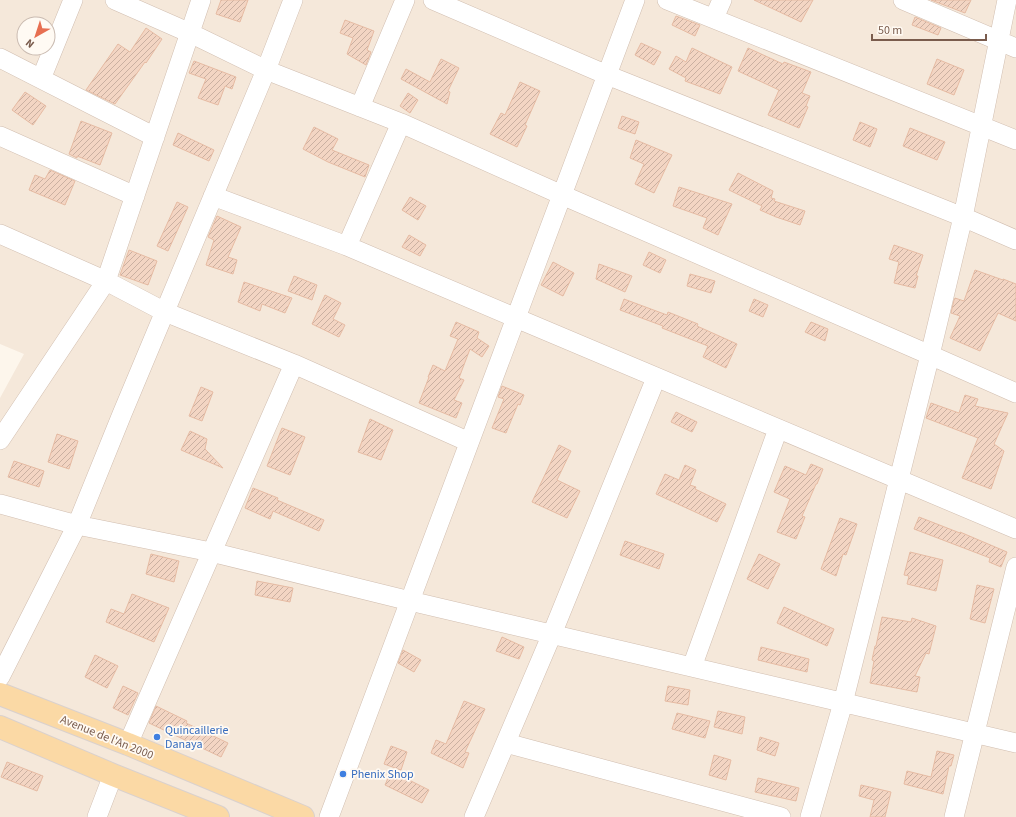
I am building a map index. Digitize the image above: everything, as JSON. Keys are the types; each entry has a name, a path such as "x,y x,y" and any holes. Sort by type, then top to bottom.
{"main road":[{"name":"Avenue de l'An 2000","path":"0,694 128,744 303,817"},
{"path":"0,727 113,775 218,817"}],"street":[{"path":"41,79 73,0"},
{"path":"115,0 190,33 266,70 401,123 562,195 1016,393"},
{"path":"0,440 106,281 201,0"},
{"path":"0,677 77,525 266,70 293,0"},
{"path":"360,107 405,0"},
{"path":"433,0 607,75 963,217 1016,240"},
{"path":"329,817 635,0"},
{"path":"667,0 1016,140"},
{"path":"714,18 722,0"},
{"path":"810,817 843,703 899,480 963,217 982,126 1008,44 1007,0"},
{"path":"911,2 1008,44"},
{"path":"0,58 155,136"},
{"path":"347,246 401,123"},
{"path":"0,136 135,196"},
{"path":"213,196 347,246 1016,529"},
{"path":"0,234 106,281 165,312 294,364 470,442"},
{"path":"128,744 294,364"},
{"path":"474,817 552,634 656,378"},
{"path":"692,667 778,429"},
{"path":"0,504 77,525 211,552 410,601 1016,743"},
{"path":"954,817 1016,567"},
{"path":"506,743 781,817"},
{"path":"97,817 113,775"}],"shaded area":[{"path":"0,0 1016,0 1016,817 0,817 0,398 24,354 0,344"}],"building":[{"path":"221,0 248,0 240,22 216,14"},
{"path":"754,0 813,0 801,22"},
{"path":"931,0 971,0 965,13"},
{"path":"676,16 700,25 695,36 672,25"},
{"path":"915,17 941,28 938,35 912,25"},
{"path":"345,20 374,31 367,50 371,52 366,65 347,54 353,38 340,33"},
{"path":"146,28 162,39 115,104 86,90 118,44 130,52"},
{"path":"641,43 661,52 654,65 635,55"},
{"path":"692,48 732,67 720,94 685,81 686,78 669,69 676,56 686,62"},
{"path":"748,48 783,64 784,62 811,72 802,93 810,96 806,106 808,107 799,128 768,115 779,90 738,71"},
{"path":"441,59 459,68 448,91 450,92 447,104 401,79 406,69 430,82"},
{"path":"937,59 964,70 954,95 927,84"},
{"path":"194,61 236,77 232,89 225,86 218,105 198,98 206,79 189,73"},
{"path":"520,82 540,91 525,125 527,126 517,147 490,134 501,113 505,115"},
{"path":"25,92 46,106 33,125 12,110"},
{"path":"408,93 418,100 410,113 400,106"},
{"path":"622,116 639,122 635,134 618,128"},
{"path":"81,121 112,133 100,165 69,154"},
{"path":"860,122 877,129 870,147 853,140"},
{"path":"314,127 338,139 332,150 369,165 365,177 328,162 303,149"},
{"path":"910,128 945,142 937,160 903,146"},
{"path":"178,133 214,150 209,161 173,145"},
{"path":"636,140 672,155 654,193 635,184 644,164 630,158"},
{"path":"50,170 75,181 65,205 29,190 35,175 45,179"},
{"path":"738,173 773,191 771,198 775,199 774,201 805,211 800,225 760,210 762,206 729,190"},
{"path":"679,187 732,204 718,235 703,228 707,218 673,206"},
{"path":"410,197 426,206 418,220 402,210"},
{"path":"177,202 188,207 168,251 157,246"},
{"path":"217,216 241,227 228,257 237,260 233,274 206,265 214,240 208,237"},
{"path":"409,235 426,245 420,256 402,247"},
{"path":"894,245 923,255 916,276 918,276 915,288 894,283 899,262 889,259"},
{"path":"129,250 157,261 148,285 120,275"},
{"path":"649,252 666,260 660,273 643,265"},
{"path":"553,262 574,273 563,296 541,285"},
{"path":"599,264 632,276 625,292 596,279"},
{"path":"975,270 1016,284 1016,321 998,313 980,351 950,338 960,316 951,313 954,300 955,298 964,301"},
{"path":"690,274 715,281 711,293 687,286"},
{"path":"294,276 317,285 312,300 288,291"},
{"path":"244,282 292,298 285,313 262,304 260,311 238,302"},
{"path":"325,295 341,303 333,319 345,325 339,337 312,324"},
{"path":"624,299 667,315 668,312 698,324 697,326 737,344 726,368 703,357 708,346 662,328 663,326 620,310"},
{"path":"754,299 768,305 763,317 749,311"},
{"path":"456,322 479,332 477,338 489,346 482,357 470,349 459,378 464,380 454,400 462,403 456,418 419,403 433,365 445,371 458,339 450,336"},
{"path":"811,322 828,329 825,341 805,332"},
{"path":"502,386 524,395 520,405 518,404 506,433 492,428 504,399 498,397"},
{"path":"201,387 213,392 202,421 189,416"},
{"path":"965,395 978,399 975,406 1008,413 994,444 1004,451 991,489 962,478 978,438 926,418 931,403 959,413"},
{"path":"676,412 697,422 692,432 671,422"},
{"path":"370,419 393,430 381,460 358,452"},
{"path":"282,428 305,437 290,475 267,466"},
{"path":"190,431 207,439 205,449 223,468 181,450"},
{"path":"57,434 78,441 69,469 48,462"},
{"path":"559,445 571,451 557,480 580,491 567,518 532,502"},
{"path":"14,461 44,471 39,487 8,477"},
{"path":"811,464 823,469 802,516 805,517 796,539 777,532 790,499 774,492 785,466 806,475"},
{"path":"685,465 696,470 690,485 696,487 695,489 726,504 717,522 656,494 665,474 679,480"},
{"path":"253,488 324,520 319,531 273,511 270,519 245,508"},
{"path":"919,517 960,532 1007,552 1001,567 989,562 990,558 914,529"},
{"path":"840,518 857,524 846,555 843,554 836,576 821,569"},
{"path":"625,541 664,554 659,569 620,555"},
{"path":"910,552 943,560 936,591 907,584 909,576 904,575"},
{"path":"151,554 179,561 174,582 146,574"},
{"path":"759,554 780,564 768,589 747,579"},
{"path":"257,581 293,588 290,602 255,595"},
{"path":"977,585 994,589 985,623 970,619"},
{"path":"132,594 169,608 154,642 106,622 111,609 124,614"},
{"path":"784,607 834,629 827,646 777,623"},
{"path":"882,617 911,622 912,618 936,626 929,654 926,653 915,676 920,677 917,692 870,683 874,661 872,660"},
{"path":"502,637 524,647 519,659 496,651"},
{"path":"761,647 809,659 807,672 758,660"},
{"path":"403,650 421,660 414,672 398,663"},
{"path":"95,655 118,666 107,688 85,677"},
{"path":"123,686 138,693 128,715 113,708"},
{"path":"668,686 690,690 688,705 665,701"},
{"path":"464,701 485,709 465,752 469,753 463,768 431,753 436,740 446,744"},
{"path":"156,706 187,721 186,723 228,743 221,757 149,723"},
{"path":"718,711 745,717 742,734 714,727"},
{"path":"677,713 710,721 705,738 672,729"},
{"path":"760,737 779,743 775,756 757,750"},
{"path":"391,746 407,752 401,770 384,764"},
{"path":"937,751 954,755 951,766 949,766 943,794 904,784 907,771 931,777"},
{"path":"714,755 731,760 726,780 709,775"},
{"path":"7,762 43,776 37,791 1,777"},
{"path":"391,771 429,790 422,803 385,785"},
{"path":"758,778 799,788 796,801 755,792"},
{"path":"861,785 891,792 885,817 870,817 874,800 859,796"}],"place":[{"name":"Quincaillerie Danaya","path":"157,737"},
{"name":"Phenix Shop","path":"343,774"}]}
